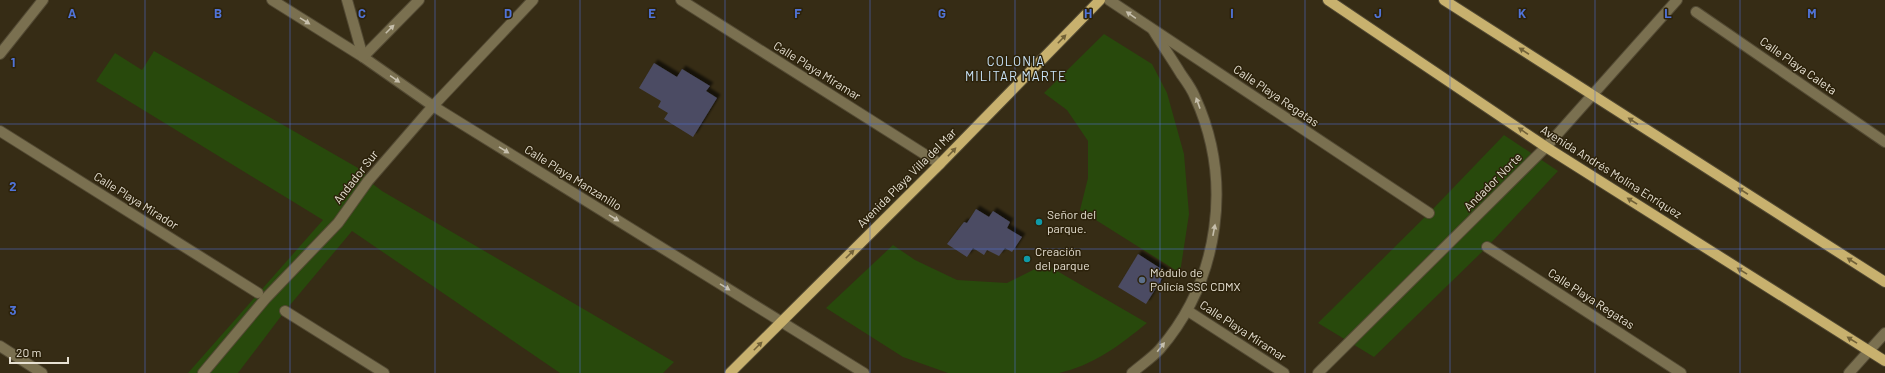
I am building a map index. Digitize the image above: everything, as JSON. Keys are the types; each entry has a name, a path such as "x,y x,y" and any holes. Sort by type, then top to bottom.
{"main road":[{"name":"Avenida Playa Villa del Mar","path":"730,373 940,164 1100,0"},
{"name":"Avenida Andrés Molina Enríquez","path":"1328,0 1546,147 1885,361"},
{"path":"1444,0 1885,282"}],"street":[{"path":"0,54 43,0"},
{"name":"Calle Playa Manzanillo","path":"272,0 363,57 433,106 864,373"},
{"path":"347,0 363,57 419,0"},
{"name":"Andador Sur","path":"203,373 266,298 338,223 368,181 433,106 533,0"},
{"name":"Calle Playa Miramar","path":"681,0 940,164"},
{"name":"Calle Playa Regatas","path":"1109,0 1429,213"},
{"name":"Andador Norte","path":"1318,373 1546,147 1676,0"},
{"name":"Calle Playa Caleta","path":"1696,12 1885,142"},
{"path":"1132,373 1159,350 1188,311 1205,272 1215,225 1215,175 1210,137 1195,96 1153,30"},
{"name":"Calle Playa Mirador","path":"0,131 258,293"},
{"name":"Calle Playa Regatas","path":"1487,247 1681,373"},
{"path":"285,311 384,373"},
{"name":"Calle Playa Miramar","path":"1188,311 1284,373"},
{"path":"1849,373 1885,333"},
{"path":"0,346 42,373"}],"green space":[{"path":"1104,34 1152,64 1167,93 1184,154 1189,214 1180,273 1080,210 1088,178 1088,141 1067,110 1044,93"},
{"path":"154,51 365,172 365,178 382,191 674,362 663,373 560,373 352,231 285,311 238,373 188,373 323,220 96,81 115,53 142,70"},
{"path":"1504,135 1558,171 1487,247 1374,357 1318,323 1429,213"},
{"path":"893,245 915,260 957,280 1007,283 1045,264 1147,323 1106,353 1084,365 1059,373 948,373 903,357 826,308"}],"building":[{"path":"654,63 677,77 682,69 710,86 706,91 717,98 693,137 664,119 668,113 658,107 661,101 639,88"},
{"path":"976,209 989,217 993,211 1010,222 1007,228 1022,237 1012,252 1005,248 999,256 987,250 984,255 973,248 967,257 947,244 964,222 967,223"},
{"name":"Módulo de Policía SSC CDMX","path":"1138,254 1166,272 1146,304 1118,287"}],"place":[{"name":"Señor del parque.","path":"1039,222"},
{"name":"Creación del parque","path":"1027,259"},
{"name":"Módulo de Policía SSC CDMX","path":"1142,280"}],"district":[{"name":"COLONIA MILITAR MARTE","path":"1016,68"}]}
